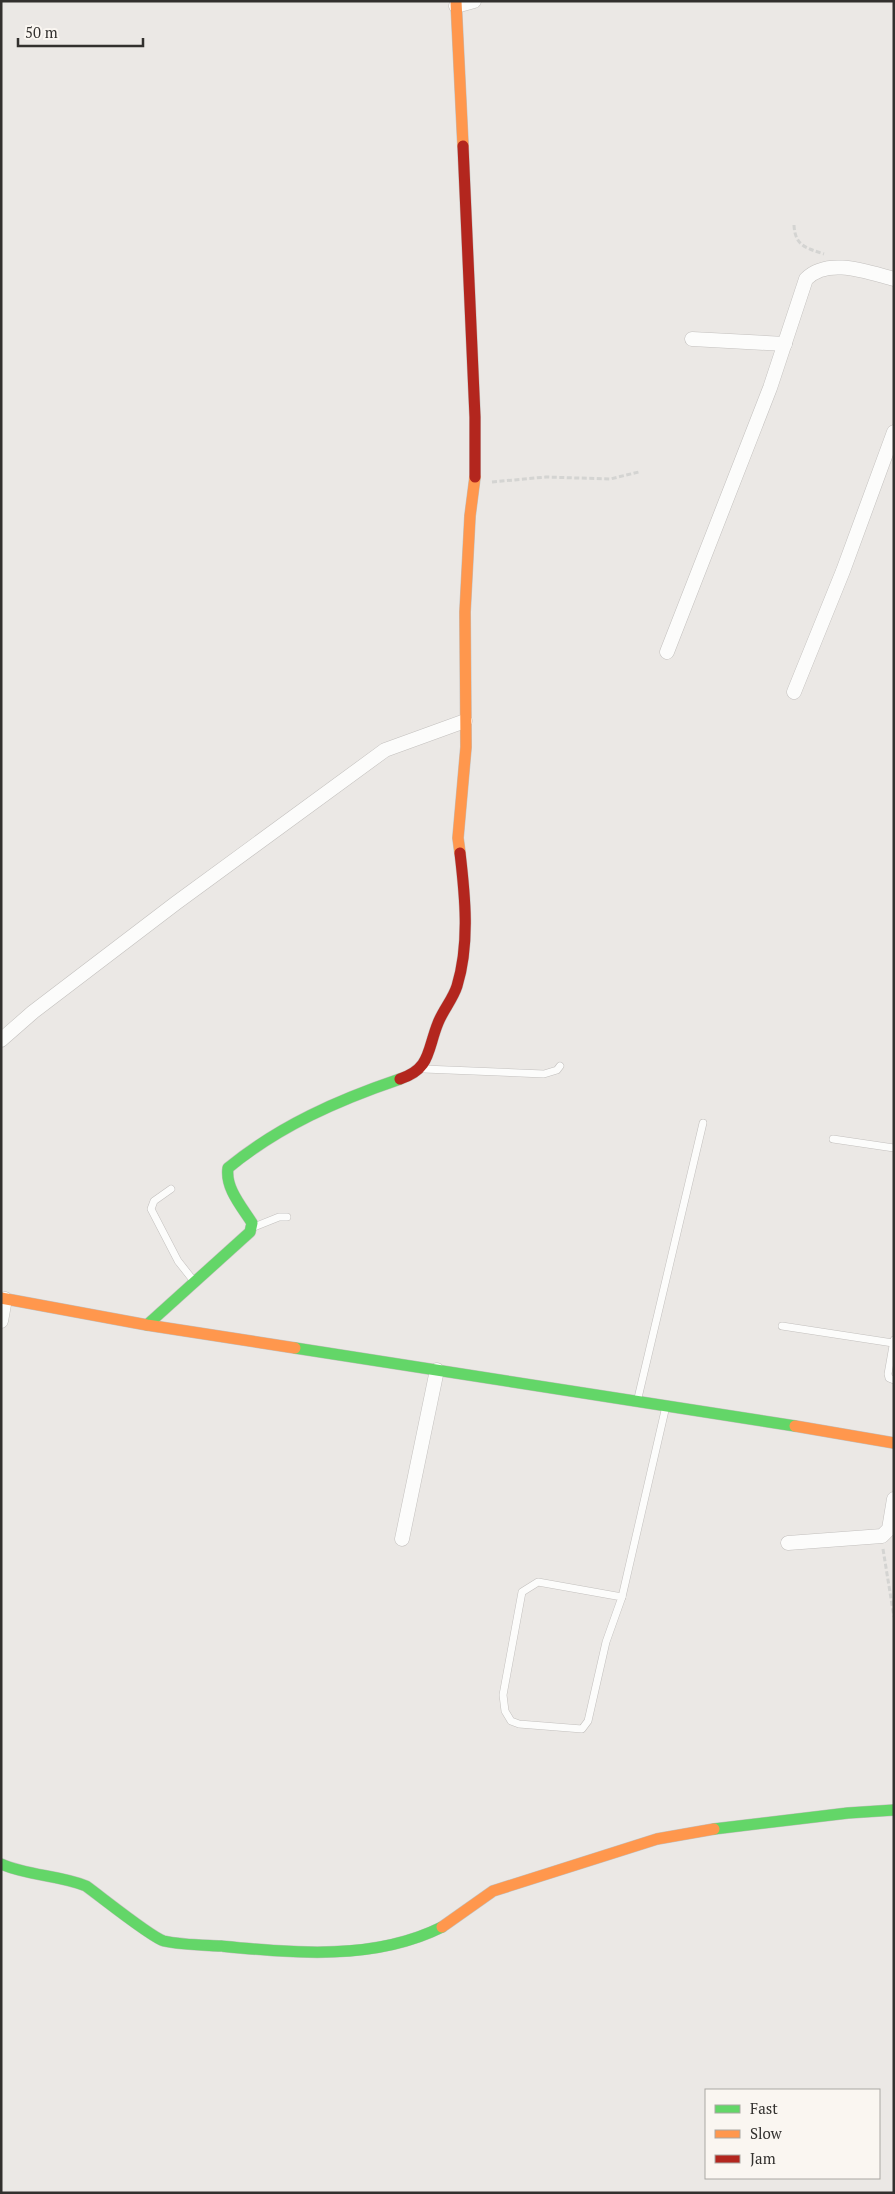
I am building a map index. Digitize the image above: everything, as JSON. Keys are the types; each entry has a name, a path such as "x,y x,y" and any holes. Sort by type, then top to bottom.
{"street":[{"path":"147,1325 250,1232 249,1218 230,1186 227,1177 228,1168 280,1132 316,1112 410,1076 421,1069 426,1061 438,1022 457,987 465,947 463,878 458,838 466,747 465,612 470,516 474,484 473,348 456,4 474,1"},
{"path":"667,652 785,344 806,279 820,270 844,269 894,279"},
{"path":"692,339 785,344"},
{"path":"794,692 843,571 894,432"},
{"path":"1,1040 33,1012 176,903 385,750 465,720"},
{"path":"1,1321 3,1299 147,1325 637,1400 894,1443"},
{"path":"402,1539 437,1370"},
{"path":"788,1543 882,1536 889,1529 894,1499"},
{"path":"1,1864 20,1872 76,1882 86,1886 108,1900 125,1916 162,1941 249,1949 356,1952 392,1946 426,1935 444,1926 493,1892 657,1839 719,1828 848,1813 894,1810"}],"lane":[{"path":"421,1069 544,1074 558,1070 560,1066"},
{"path":"637,1400 703,1123"},
{"path":"833,1139 894,1148"},
{"path":"171,1190 154,1201 151,1209 178,1261 194,1281"},
{"path":"251,1228 274,1218 287,1217"},
{"path":"782,1326 894,1342 888,1374 889,1378 894,1380"},
{"path":"622,1597 546,1582 532,1584 522,1592 503,1695 507,1718 519,1724 577,1730 587,1725 606,1642 622,1597 667,1406"}],"path":[{"path":"794,225 794,236 798,242 817,252 840,260 844,269"},
{"path":"474,484 546,477 610,479 639,472"},
{"path":"882,1536 894,1617"}],"traffic: fast":[{"path":"147,1325 250,1232 252,1223 232,1190 229,1183 228,1168 247,1153 288,1127 332,1105 400,1079"},
{"path":"295,1348 795,1426"},
{"path":"714,1829 848,1813 894,1810"},
{"path":"1,1864 22,1871 76,1882 86,1886 149,1933 164,1941 192,1945 277,1951 333,1952 389,1945 416,1938 442,1927"}],"traffic: slow":[{"path":"456,1 463,146"},
{"path":"460,853 458,838 466,747 465,612 470,516 475,477"},
{"path":"1,1298 147,1325 295,1348"},
{"path":"795,1426 894,1443"},
{"path":"442,1927 493,1891 657,1839 714,1829"}],"traffic: jam":[{"path":"463,146 475,417 475,477"},
{"path":"400,1079 410,1075 423,1064 440,1018 457,986 464,953 465,937 465,902 460,853"}]}
